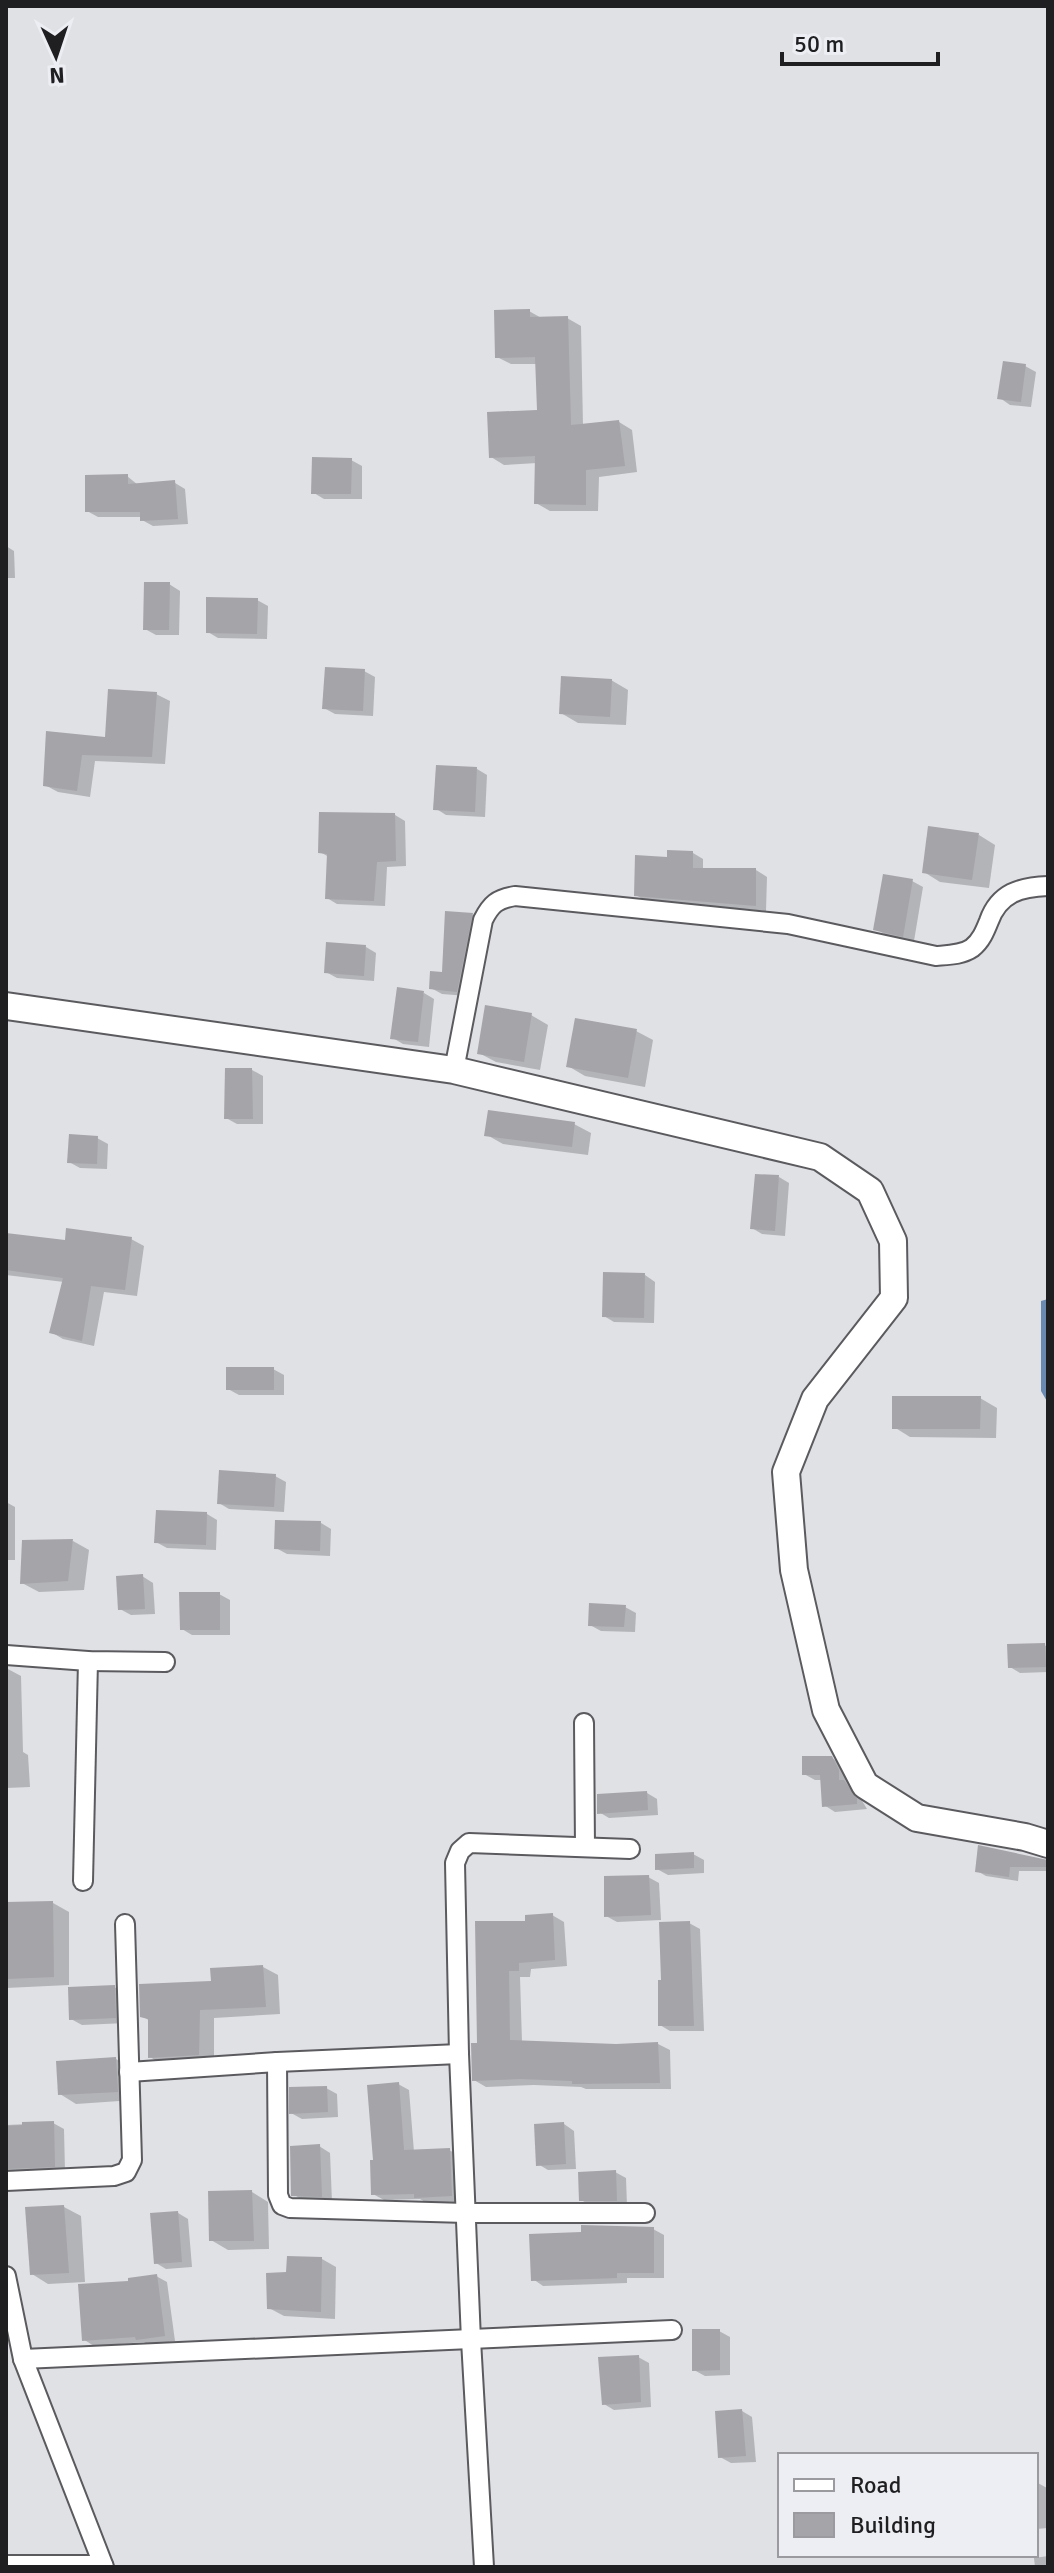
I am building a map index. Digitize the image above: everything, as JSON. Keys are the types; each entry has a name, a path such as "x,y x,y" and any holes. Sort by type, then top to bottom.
{"main road":[{"path":"6,1006 454,1070 820,1157 870,1191 893,1241 894,1298 815,1399 786,1472 794,1570 826,1710 865,1785 917,1818 1048,1844"}],"street":[{"path":"454,1070 483,920 499,899 515,896 788,924 936,956 955,955 971,948 984,933 993,908 1002,897 1021,888 1048,886"},
{"path":"6,1655 165,1662"},
{"path":"83,1881 88,1661"},
{"path":"584,1723 585,1847"},
{"path":"484,2567 459,2054 455,1863 460,1851 469,1843 630,1849"},
{"path":"6,2181 114,2176 126,2172 132,2160 125,1924"},
{"path":"129,2072 459,2054"},
{"path":"277,2062 278,2195 282,2205 290,2208 466,2213 645,2213"},
{"path":"6,2276 23,2359 103,2566 6,2565"},
{"path":"23,2359 672,2330"}],"water":[{"path":"1048,1299 1048,1403 1041,1391 1041,1301"}],"building":[{"path":"530,309 530,317 568,316 571,425 619,420 625,466 586,470 586,505 534,504 535,456 489,458 487,412 537,410 535,357 495,358 494,310"},
{"path":"1003,361 1026,364 1021,402 997,399"},
{"path":"312,457 352,458 351,494 311,494"},
{"path":"128,474 128,484 175,480 178,519 140,521 140,512 85,512 85,475"},
{"path":"144,582 170,582 169,630 143,630"},
{"path":"206,597 258,598 257,634 206,633"},
{"path":"325,667 365,669 363,711 322,709"},
{"path":"561,676 612,679 610,717 559,714"},
{"path":"108,689 157,692 152,757 82,755 77,791 43,786 46,731 105,737"},
{"path":"436,765 477,767 475,812 433,810"},
{"path":"319,812 395,813 396,861 377,862 374,901 325,899 327,854 318,853"},
{"path":"928,826 979,833 972,880 922,873"},
{"path":"667,850 693,851 693,868 756,868 756,906 634,896 635,855 667,857"},
{"path":"883,874 913,879 903,937 873,930"},
{"path":"445,911 473,913 457,992 429,989 430,971 442,972"},
{"path":"326,942 366,945 364,976 324,973"},
{"path":"397,987 424,991 418,1042 390,1039"},
{"path":"485,1005 532,1013 524,1062 477,1054"},
{"path":"575,1018 637,1029 628,1078 566,1067"},
{"path":"225,1068 252,1068 253,1119 224,1119"},
{"path":"488,1110 575,1122 572,1147 484,1136"},
{"path":"69,1134 98,1136 97,1164 67,1163"},
{"path":"755,1174 779,1175 775,1231 750,1229"},
{"path":"66,1228 132,1237 125,1290 91,1286 82,1341 49,1333 63,1278 6,1270 6,1233 65,1240"},
{"path":"603,1272 645,1273 644,1318 602,1317"},
{"path":"226,1367 274,1367 274,1390 226,1390"},
{"path":"892,1396 981,1396 980,1429 892,1429"},
{"path":"219,1470 276,1474 274,1507 217,1504"},
{"path":"156,1510 207,1512 206,1545 154,1543"},
{"path":"275,1520 321,1521 320,1551 274,1549"},
{"path":"73,1539 68,1581 20,1584 22,1540"},
{"path":"143,1574 145,1609 118,1610 116,1576"},
{"path":"179,1592 220,1592 220,1630 180,1630"},
{"path":"589,1603 626,1605 624,1627 588,1626"},
{"path":"1045,1643 1046,1667 1008,1668 1007,1644"},
{"path":"802,1756 832,1756 839,1770 839,1780 844,1780 857,1804 822,1807 820,1775 802,1775"},
{"path":"647,1791 648,1810 597,1814 597,1794"},
{"path":"978,1845 1048,1860 1048,1867 1010,1867 1009,1877 975,1872"},
{"path":"694,1852 694,1868 655,1870 655,1854"},
{"path":"649,1875 651,1915 604,1917 604,1876"},
{"path":"53,1901 54,1977 6,1979 6,1902"},
{"path":"553,1913 555,1960 519,1963 519,1971 509,1971 510,2040 616,2044 658,2042 660,2083 572,2084 572,2081 520,2079 472,2081 471,2043 477,2043 475,1921 525,1921 525,1915"},
{"path":"690,1921 694,2026 658,2026 658,1980 661,1980 659,1922"},
{"path":"263,1965 266,2007 200,2010 199,2055 148,2058 148,2019 140,2017 139,1984 211,1981 210,1968"},
{"path":"115,1985 116,2018 69,2020 68,1987"},
{"path":"116,2057 118,2092 58,2095 56,2061"},
{"path":"399,2082 404,2150 450,2148 452,2196 414,2198 414,2194 371,2195 370,2160 373,2160 367,2085"},
{"path":"327,2086 328,2112 289,2114 289,2087"},
{"path":"54,2121 55,2167 6,2169 6,2126"},
{"path":"564,2122 566,2164 536,2166 534,2124"},
{"path":"320,2144 322,2197 291,2196 290,2146"},
{"path":"616,2170 617,2201 579,2201 578,2172"},
{"path":"252,2190 254,2241 209,2241 208,2191"},
{"path":"64,2205 69,2273 30,2275 25,2207"},
{"path":"178,2211 182,2262 154,2264 150,2213"},
{"path":"581,2225 654,2227 654,2273 617,2273 617,2278 531,2281 529,2234 581,2232"},
{"path":"287,2256 322,2257 321,2312 267,2309 266,2273 286,2272"},
{"path":"157,2274 165,2336 82,2341 78,2284 128,2281 128,2278"},
{"path":"692,2329 720,2329 720,2370 692,2371"},
{"path":"639,2355 641,2402 602,2405 598,2357"},
{"path":"742,2409 746,2456 718,2458 715,2411"}]}
